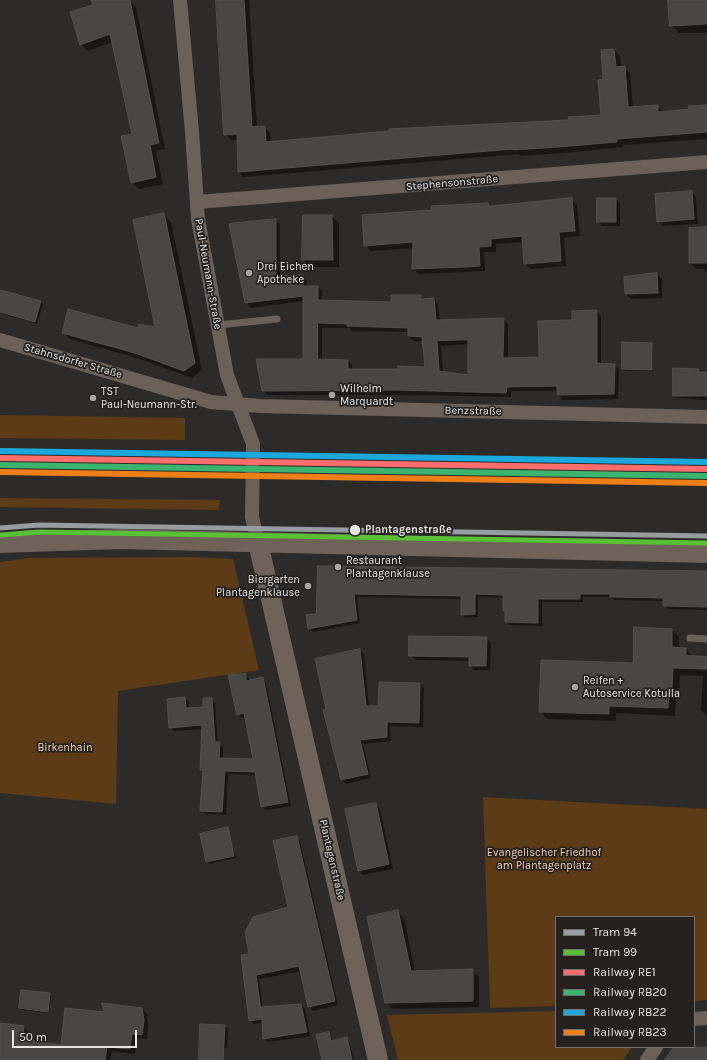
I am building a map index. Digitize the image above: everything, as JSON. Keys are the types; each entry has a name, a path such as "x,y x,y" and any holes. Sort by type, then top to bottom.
{"street":[{"name":"Paul-Neumann-Straße","path":"180,0 198,219 227,375 253,444 252,517 258,543"},
{"name":"Stephensonstraße","path":"197,202 707,162"},
{"name":"Stahnsdorfer Straße","path":"0,340 211,402 239,405"},
{"name":"Benzstraße","path":"239,405 707,417"},
{"path":"0,543 120,539 707,553"},
{"name":"Plantagenstraße","path":"258,543 378,1060"},
{"path":"695,1019 707,1018"},
{"path":"648,1060 655,1048"}],"lane":[{"path":"218,325 277,319"},
{"path":"690,638 707,639"}],"green space":[{"path":"0,415 185,418 185,440 0,438"},
{"path":"0,498 220,500 219,510 0,507"},
{"name":"Birkenhain","path":"192,557 233,559 259,670 118,691 116,804 0,793 0,562 27,558"},
{"name":"Evangelischer Friedhof am Plantagenplatz","path":"483,797 707,809 707,1000 695,1001 695,916 555,916 555,1006 490,1008"},
{"path":"555,1011 555,1048 631,1048 623,1060 398,1060 387,1015"}],"building":[{"path":"91,0 130,0 159,143 150,145 156,177 131,183 121,136 132,134 110,34 80,45 70,12 93,5"},
{"path":"216,0 244,0 252,127 265,126 266,142 389,131 389,129 569,120 568,117 601,115 598,80 603,79 601,50 614,49 616,67 625,66 628,107 658,105 658,112 689,109 688,106 707,105 707,132 617,139 617,142 513,149 238,172 237,134 224,135"},
{"path":"668,0 707,0 707,24 670,26"},
{"path":"692,191 694,219 657,222 655,194"},
{"path":"572,198 575,231 559,232 561,261 524,264 522,236 491,239 491,246 479,247 480,266 465,267 412,269 413,242 364,246 362,215 431,210 431,206 488,203 489,206"},
{"path":"597,198 616,198 616,222 597,222"},
{"path":"164,213 195,363 184,371 132,352 62,333 68,309 138,328 139,324 155,327 133,220"},
{"path":"303,215 332,215 333,260 302,260"},
{"path":"276,219 276,276 303,275 303,286 318,286 318,300 391,302 391,295 421,295 421,299 434,298 436,320 504,318 503,358 539,357 538,321 572,320 572,311 597,310 597,363 615,364 614,394 557,395 557,386 507,387 506,393 398,390 262,391 256,359 303,359 303,296 245,303 229,224","holes":["318,323 347,324 347,326 408,328 408,336 422,337 425,367 398,366 398,369 348,369 348,360 318,359","468,340 468,375 439,371 437,341"]},
{"path":"707,227 707,263 689,263 689,228"},
{"path":"657,273 658,293 625,294 624,277"},
{"path":"0,290 41,301 35,322 0,312"},
{"path":"622,342 652,343 652,370 622,369"},
{"path":"673,368 699,369 699,372 707,372 707,396 673,396"},
{"path":"318,566 707,571 707,607 663,606 663,598 610,597 610,594 580,594 580,599 538,599 538,623 505,622 503,595 475,594 475,614 461,615 461,596 354,594 357,620 308,629 306,615 316,614"},
{"path":"634,627 672,629 672,647 686,648 686,655 707,657 707,669 673,668 672,687 669,687 668,708 609,706 609,714 539,712 541,660 633,663"},
{"path":"409,636 487,637 486,666 469,666 469,657 409,656"},
{"path":"360,649 366,706 378,706 379,682 420,683 419,723 387,722 387,737 360,740 368,774 341,780 323,710 326,709 315,659"},
{"path":"246,674 246,681 263,677 288,802 261,807 255,772 225,771 222,812 200,811 203,770 200,770 202,725 169,728 167,699 185,697 186,708 203,707 203,698 212,698 215,742 220,742 219,758 253,759 244,713 237,715 228,675"},
{"path":"376,803 389,864 358,871 345,809"},
{"path":"228,827 234,856 206,862 200,834"},
{"path":"297,836 335,1001 308,1007 299,966 256,975 262,1018 261,1007 301,1004 307,1032 263,1039 262,1019 249,1021 241,955 249,954 245,932 253,917 288,907 273,841"},
{"path":"398,910 411,971 473,969 473,1001 385,1003 367,917"},
{"path":"21,990 50,993 48,1012 19,1008"},
{"path":"102,1003 142,1008 144,1020 142,1035 132,1034 130,1049 107,1047 105,1060 0,1060 0,1023 24,1026 23,1039 61,1045 65,1008 104,1012"},
{"path":"200,1024 225,1025 223,1060 199,1060"},
{"path":"329,1032 331,1041 347,1037 352,1060 322,1060 316,1035"},
{"path":"707,1047 707,1060 665,1060 673,1048"}],"tram line":[{"name":"94","path":"0,528 39,525 707,536"},
{"name":"99","path":"1,535 39,532 707,543"}],"rail line":[{"name":"RB22","path":"0,451 707,462"},
{"name":"RE1","path":"0,458 707,469"},
{"name":"RB20","path":"0,465 707,476"},
{"name":"RB23","path":"0,472 707,483"}],"place":[{"name":"Drei Eichen Apotheke","path":"249,273"},
{"name":"Wilhelm Marquardt","path":"332,395"},
{"name":"TST Paul-Neumann-Str.","path":"93,398"},
{"name":"Plantagenstraße","path":"355,530"},
{"name":"Restaurant Plantagenklause","path":"338,567"},
{"name":"Biergarten Plantagenklause","path":"308,586"},
{"name":"Reifen + Autoservice Kotulla","path":"575,687"}]}
